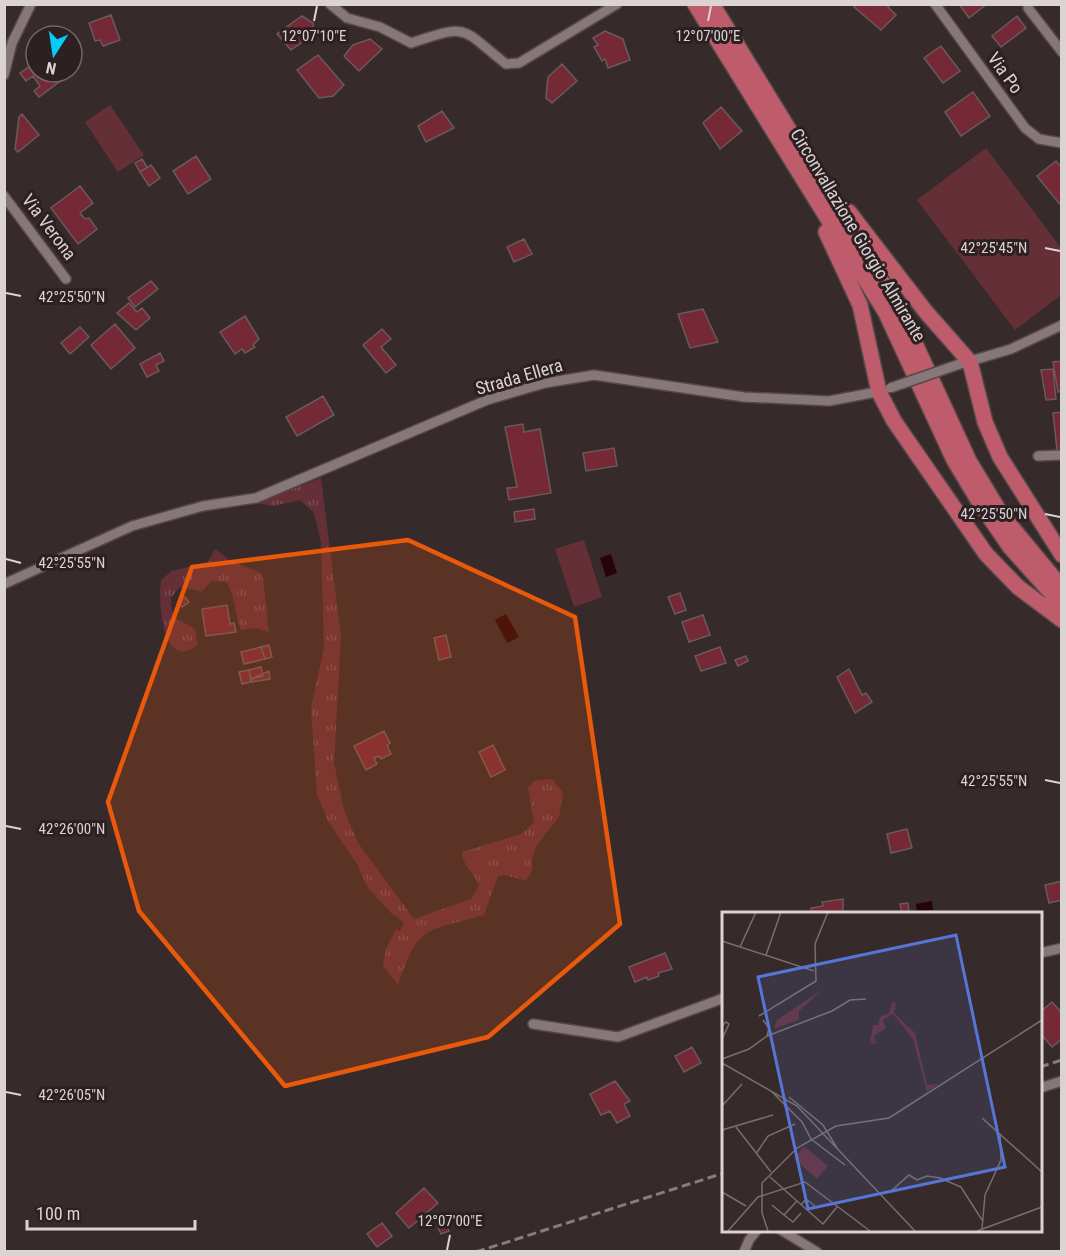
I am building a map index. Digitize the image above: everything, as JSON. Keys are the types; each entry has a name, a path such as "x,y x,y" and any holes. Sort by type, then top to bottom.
{"highway":[{"name":"Circonvallazione Giorgio Almirante","path":"695,4 901,313 969,461 1001,514 1062,588"},
{"name":"Circonvallazione Giorgio Almirante","path":"712,4 820,192 886,313 965,478 1010,547 1062,605"},
{"path":"820,192 854,217 964,364 1000,458 1062,555"},
{"path":"820,192 825,231 860,304 894,421 986,554 1018,587 1062,620"}],"street":[{"path":"4,75 12,43 31,4"},
{"path":"330,4 347,18 380,27 411,44 457,30 468,33 506,64 519,63 617,4"},
{"name":"Via Po","path":"935,4 1025,128 1039,139 1062,143"},
{"path":"1028,8 1062,52"},
{"name":"Via Verona","path":"4,196 66,279"},
{"name":"Strada Ellera","path":"4,584 132,526 203,506 256,498 487,400 544,383 594,375 744,397 829,401 884,390 1011,350 1062,325"},
{"path":"1038,456 1062,455"},
{"path":"1042,953 1062,948"},
{"path":"533,1024 618,1037 722,999"},
{"path":"1042,1088 1062,1081"},
{"path":"744,1251 755,1232"},
{"path":"784,1232 817,1251"}],"highlighted area":[{"path":"408,540 575,617 620,924 488,1037 285,1086 139,911 108,802 192,567"}],"green space":[{"path":"110,105 144,155 118,172 85,122"},
{"path":"986,148 1061,248 1061,295 1015,330 917,200"},
{"path":"321,478 341,637 334,763 344,810 358,843 414,919 471,899 479,886 464,861 462,852 521,834 534,823 528,788 534,781 552,779 563,793 559,817 537,845 532,858 532,871 526,880 505,875 498,876 484,915 427,933 412,950 398,985 383,966 386,949 396,929 400,931 404,922 392,914 368,888 357,864 328,821 317,794 311,708 324,648 321,542 314,513 300,500 273,506 256,503"},
{"path":"584,540 602,597 574,607 555,549"},
{"path":"215,549 232,562 259,572 263,577 269,632 255,628 241,630 232,593 226,582 212,581 202,591 180,587 171,598 171,606 177,619 196,630 197,645 185,651 176,650 169,642 162,617 161,580 172,571 208,562"}],"shaded area":[{"path":"611,554 617,573 606,577 600,558"},
{"path":"506,614 519,637 507,643 495,620"},
{"path":"932,901 933,910 917,912 916,904"}],"building":[{"path":"857,4 891,4 888,7 896,15 881,30 854,7"},
{"path":"959,4 987,4 969,18"},
{"path":"111,15 120,40 103,46 100,40 95,41 89,23"},
{"path":"302,16 313,23 314,34 291,50 277,34"},
{"path":"1017,16 1026,28 1001,47 992,36"},
{"path":"605,31 623,39 630,60 608,68 605,59 602,61 594,47 598,45 593,38"},
{"path":"370,39 382,49 359,71 344,56 353,45"},
{"path":"941,46 960,71 943,83 924,58"},
{"path":"318,55 344,85 333,96 319,98 297,70"},
{"path":"562,64 577,81 552,103 546,98 548,77"},
{"path":"39,84 56,84 39,97 34,91 40,86"},
{"path":"973,92 990,116 961,136 945,112"},
{"path":"721,107 742,131 720,149 703,123"},
{"path":"442,111 454,128 426,142 418,126"},
{"path":"22,114 39,135 18,152 15,149 19,117"},
{"path":"196,156 211,179 188,194 173,171"},
{"path":"142,159 147,167 140,172 135,163"},
{"path":"1056,161 1062,168 1062,207 1037,176"},
{"path":"151,165 160,178 149,186 140,172"},
{"path":"80,186 93,203 80,213 85,219 89,218 97,229 78,244 51,208"},
{"path":"524,239 532,254 514,262 507,247"},
{"path":"151,281 158,289 135,307 128,298"},
{"path":"129,303 137,312 142,308 150,318 136,330 117,313"},
{"path":"703,309 718,342 690,348 678,314"},
{"path":"245,316 259,339 253,345 255,347 245,353 242,349 235,354 220,332"},
{"path":"115,324 135,348 111,369 91,345"},
{"path":"80,327 89,337 70,354 61,343"},
{"path":"382,329 391,339 381,347 396,365 386,373 363,345"},
{"path":"160,353 164,361 156,365 159,371 147,377 140,364"},
{"path":"1062,361 1062,391 1058,392 1053,362"},
{"path":"1053,369 1056,399 1046,400 1041,370"},
{"path":"323,396 334,415 297,436 286,417"},
{"path":"1062,412 1062,450 1057,450 1053,413"},
{"path":"523,424 524,432 540,429 551,493 509,500 507,488 517,487 505,427"},
{"path":"614,448 617,466 586,471 583,453"},
{"path":"534,509 535,519 515,522 514,512"},
{"path":"680,593 686,610 675,614 668,597"},
{"path":"185,597 189,602 182,607 178,602"},
{"path":"227,605 230,624 234,623 236,632 206,636 202,609"},
{"path":"703,615 710,635 689,642 682,622"},
{"path":"446,635 451,657 439,660 434,638"},
{"path":"269,645 272,657 265,659 261,647"},
{"path":"261,647 265,659 244,664 241,652"},
{"path":"720,647 726,663 701,671 695,656"},
{"path":"746,656 748,661 738,666 735,660"},
{"path":"261,667 263,676 251,679 249,670"},
{"path":"849,669 862,695 866,693 872,702 855,713 837,677"},
{"path":"249,670 251,682 242,684 239,672"},
{"path":"269,671 270,679 251,682 251,679"},
{"path":"384,731 390,743 387,745 391,754 381,759 379,756 374,758 377,764 366,770 354,746"},
{"path":"493,745 505,770 491,777 479,752"},
{"path":"907,829 912,848 891,853 887,834"},
{"path":"1062,881 1062,900 1049,903 1045,885"},
{"path":"843,899 843,912 812,912 811,908 823,906 822,902"},
{"path":"908,903 909,912 902,912 900,904"},
{"path":"665,953 672,969 658,973 659,976 648,980 647,977 635,982 629,967"},
{"path":"1052,1002 1062,1013 1062,1039 1052,1047 1042,1035 1042,1010"},
{"path":"692,1047 701,1063 684,1072 675,1056"},
{"path":"615,1081 630,1101 624,1104 630,1116 617,1123 610,1111 601,1115 590,1094"},
{"path":"424,1188 438,1203 409,1228 396,1213"},
{"path":"445,1222 449,1231 441,1234 437,1225"},
{"path":"382,1223 392,1236 377,1247 367,1234"}],"railway":[{"path":"1042,1066 1062,1060"},
{"path":"476,1252 722,1174"}]}
